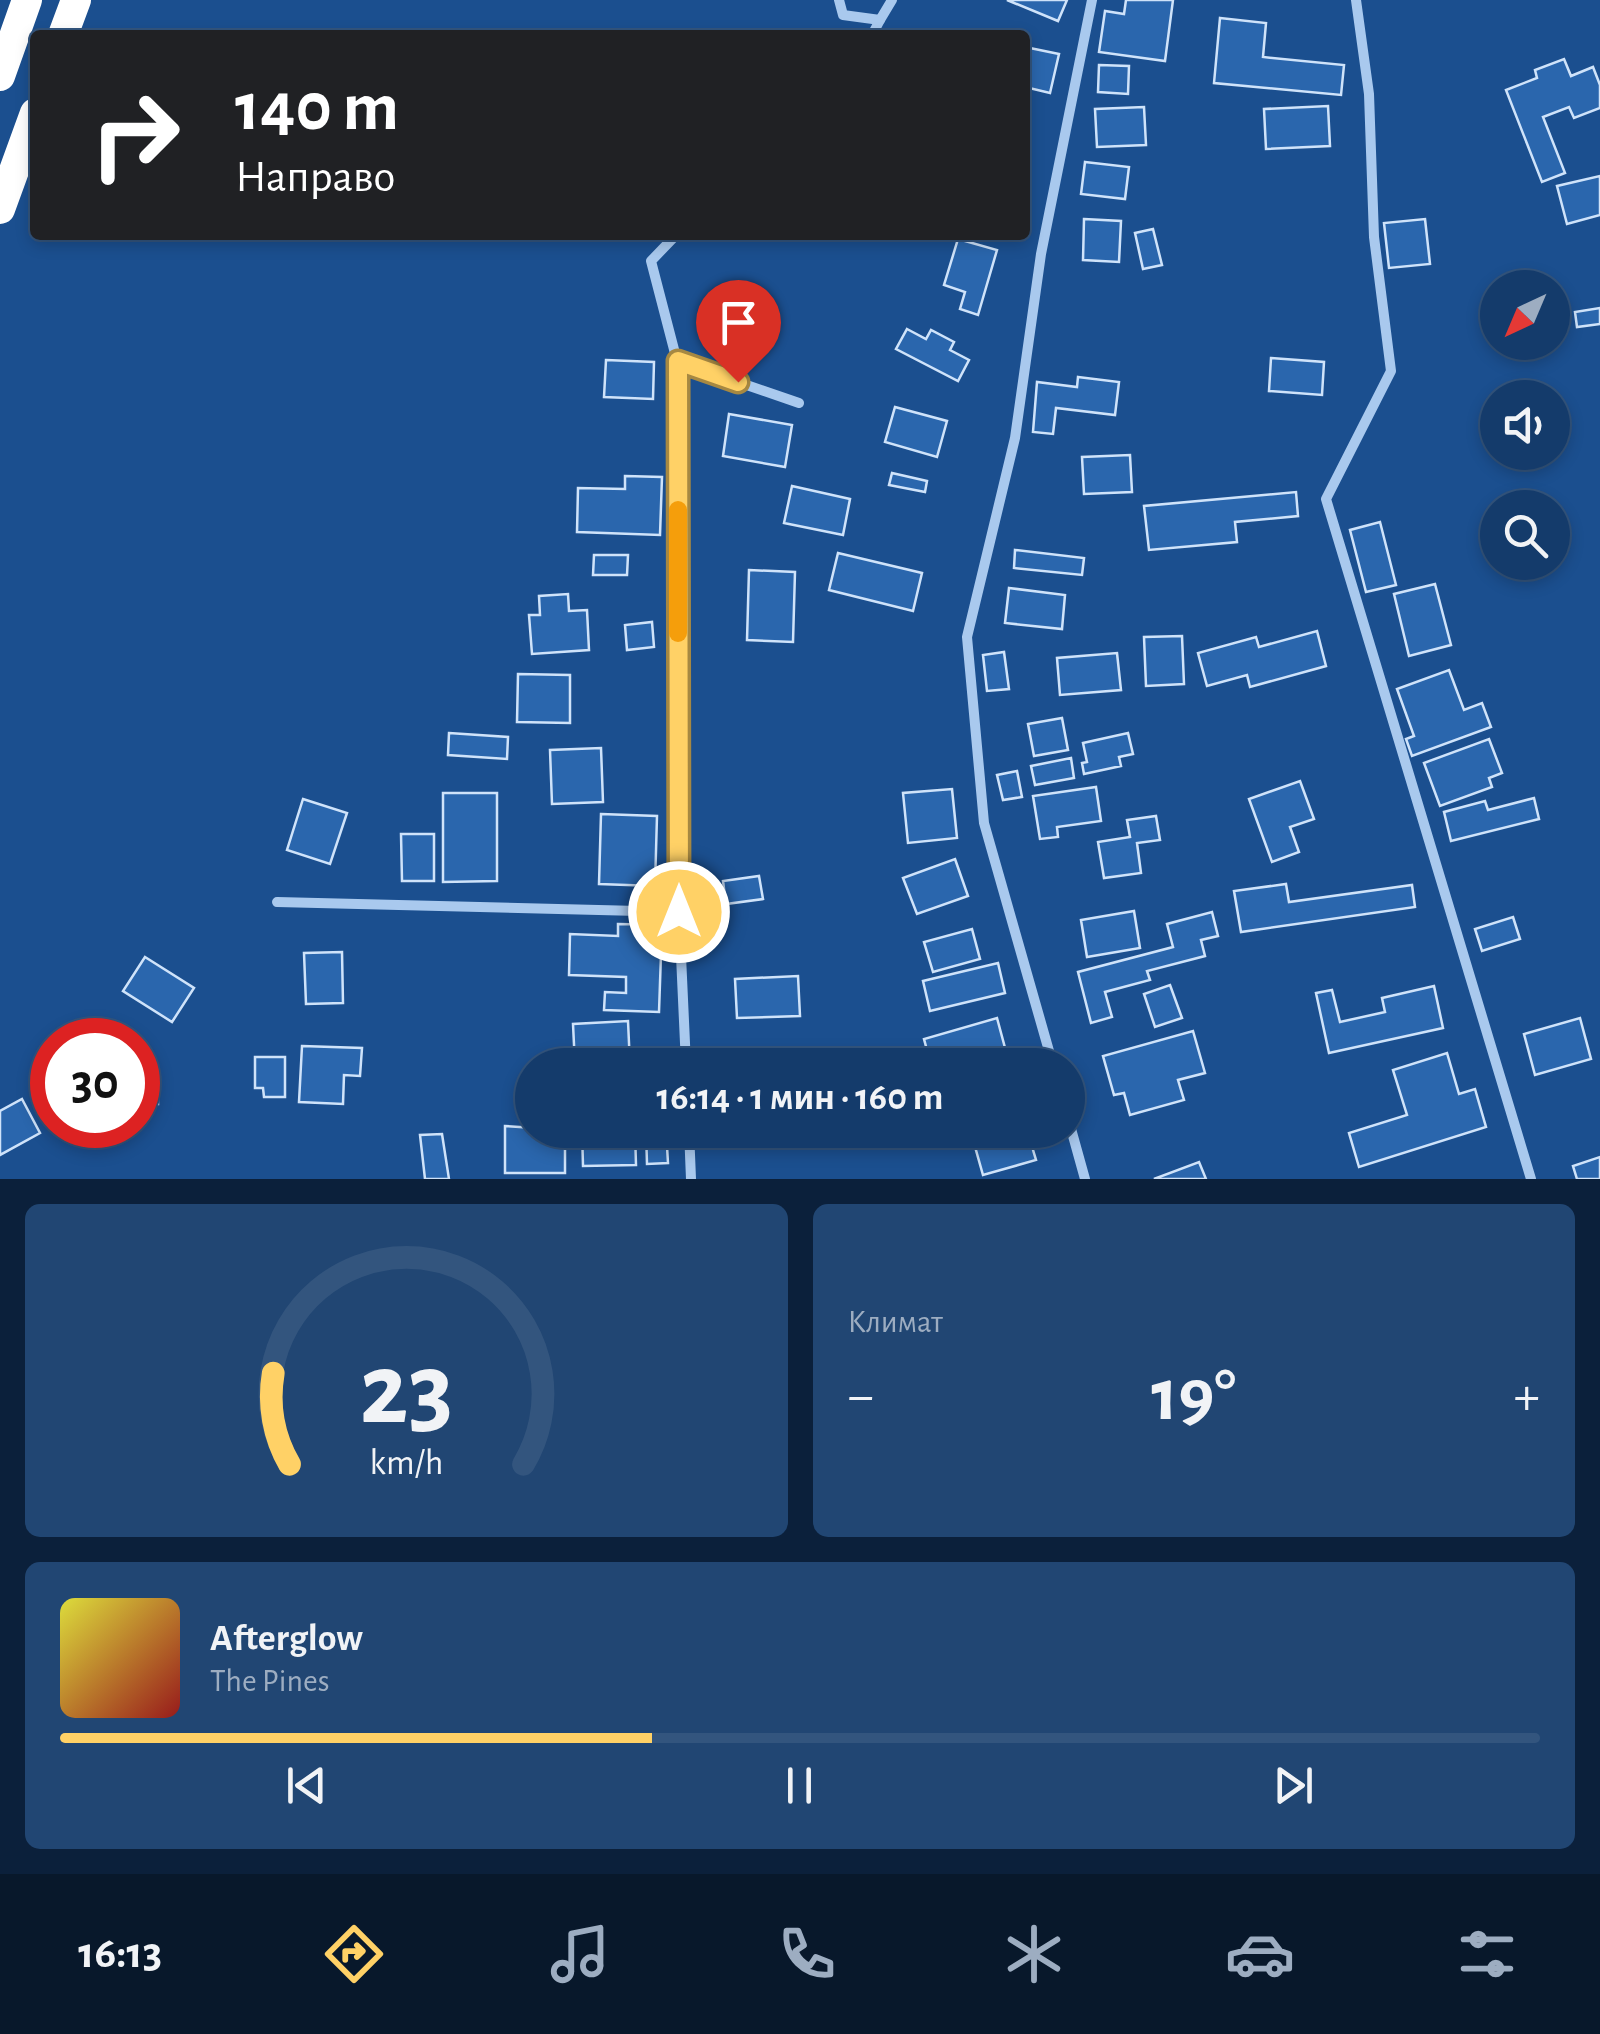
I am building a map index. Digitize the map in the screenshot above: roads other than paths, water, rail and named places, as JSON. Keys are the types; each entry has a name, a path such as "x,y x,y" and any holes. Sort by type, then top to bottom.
{"highway":[{"path":"0,76 27,0"},
{"path":"66,30 76,0"},
{"path":"0,210 30,127"}],"street":[{"path":"839,0 844,15 880,20"},
{"path":"875,30 892,0"},
{"path":"1047,1048 984,823 967,637 1015,438 1041,254 1092,0"},
{"path":"1356,0 1369,94 1374,238 1391,371 1326,499 1531,1179"},
{"path":"671,240 651,261 678,361 679,912 685,1048"},
{"path":"678,361 799,403"},
{"path":"277,902 679,912"},
{"path":"690,1148 691,1179"},
{"path":"1076,1148 1085,1179"}]}
